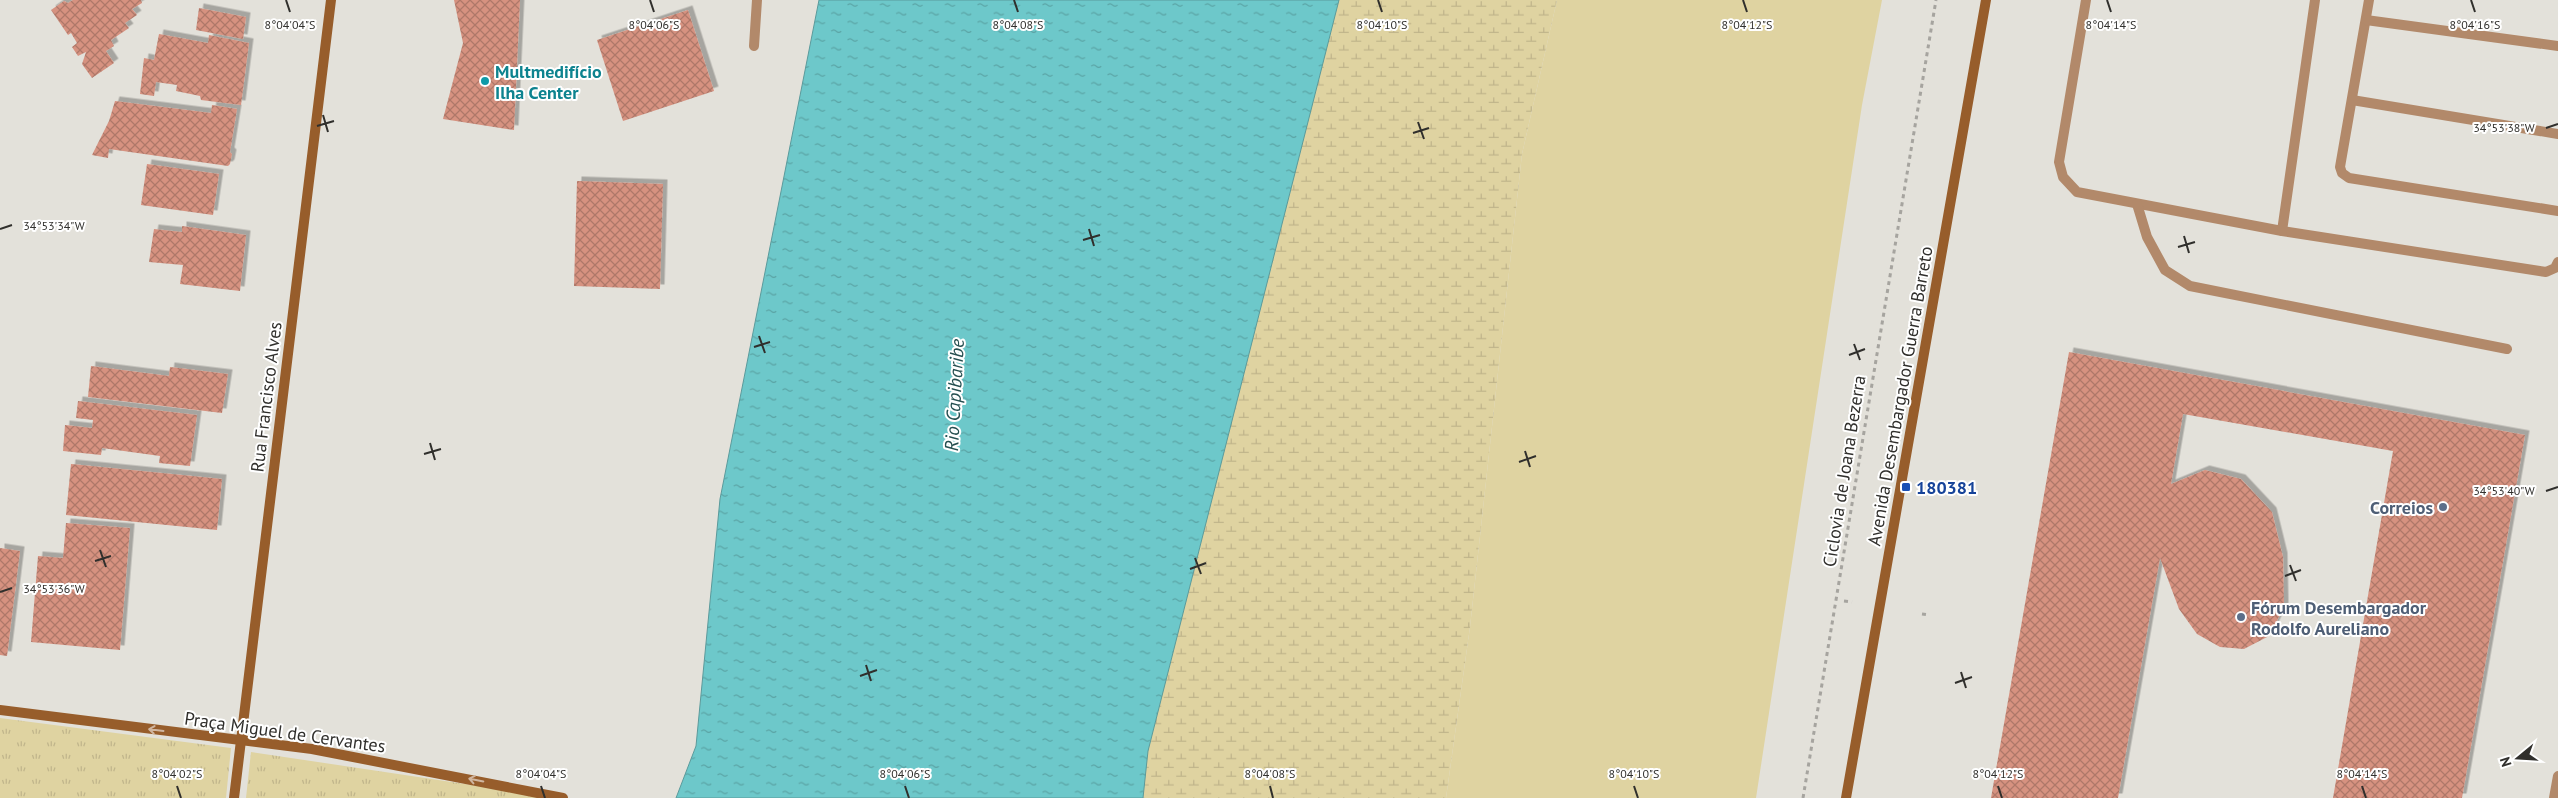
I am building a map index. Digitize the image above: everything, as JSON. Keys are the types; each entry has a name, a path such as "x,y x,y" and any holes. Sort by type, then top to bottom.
{"street":[{"name":"Rua Francisco Alves","path":"234,798 239,741 331,0"},
{"name":"Avenida Desembargador Guerra Barreto","path":"1846,798 1986,0"},
{"name":"Praça Miguel de Cervantes","path":"0,710 312,750 563,798"}],"lane":[{"path":"754,46 757,0"},
{"path":"2086,0 2059,162 2063,176 2077,192 2282,231 2546,272 2555,268 2558,262"},
{"path":"2282,231 2315,0 2310,0"},
{"path":"2369,0 2340,167 2342,173 2349,178 2558,211"},
{"path":"2366,20 2558,46"},
{"path":"2352,100 2558,134"},
{"path":"2137,204 2147,237 2165,270 2190,286 2507,349"},
{"path":"2554,798 2558,776"}],"path":[{"name":"Ciclovia de Joana Bezerra","path":"1803,798 1936,0"},
{"path":"1844,601 1852,602"},
{"path":"1922,614 1929,615"}],"green space":[{"path":"1301,0 1557,0 1522,154 1470,627 1446,798 1115,798"},
{"path":"1557,0 1882,0 1862,105 1756,798 1446,798 1470,627 1522,154"},
{"path":"0,718 231,748 226,798 0,798"},
{"path":"251,752 552,797 553,798 246,798"}],"water":[{"name":"Rio Capibaribe","path":"819,0 1339,0 1148,751 1143,798 676,798 696,746 720,499"}],"building":[{"path":"73,0 141,0 142,3 132,9 137,15 125,23 129,28 111,40 114,46 106,51 114,63 92,78 82,64 86,52 78,56 72,47 77,43 71,33 68,35 51,10 64,1 68,3"},
{"name":"Multmedifício Ilha Center","path":"454,0 520,0 514,130 443,119 463,43"},
{"path":"199,8 246,17 243,39 196,30"},
{"path":"688,10 714,91 623,121 597,40"},
{"path":"159,34 208,43 209,35 249,43 241,105 201,100 200,96 176,91 177,85 156,82 154,96 140,94 144,58 154,60"},
{"path":"115,101 211,113 212,105 237,109 230,152 232,154 230,164 228,166 109,149 108,158 92,155 109,121"},
{"path":"147,164 219,174 213,215 141,205"},
{"path":"577,181 663,184 660,289 574,286"},
{"path":"182,226 246,235 240,291 180,284 183,265 149,262 154,229 182,232"},
{"path":"2069,352 2525,435 2462,798 2333,798 2393,451 2183,414 2171,484 2205,470 2241,479 2272,512 2283,557 2284,607 2269,636 2244,649 2220,647 2197,634 2179,609 2160,558 2118,798 1991,798"},
{"path":"91,366 169,376 170,367 228,374 222,413 88,397"},
{"path":"78,401 197,415 190,466 159,463 160,456 102,448 101,455 63,451 65,425 92,428 93,420 76,418"},
{"path":"71,464 222,479 217,530 66,515"},
{"path":"66,523 130,528 120,650 31,642 38,556 63,558"},
{"path":"0,548 20,551 7,656 0,655"}],"place":[{"name":"Multmedifício Ilha Center","path":"485,81"},
{"name":"180381","path":"1906,487"},
{"name":"Correios","path":"2443,507"},
{"name":"Fórum Desembargador Rodolfo Aureliano","path":"2241,617"}]}
